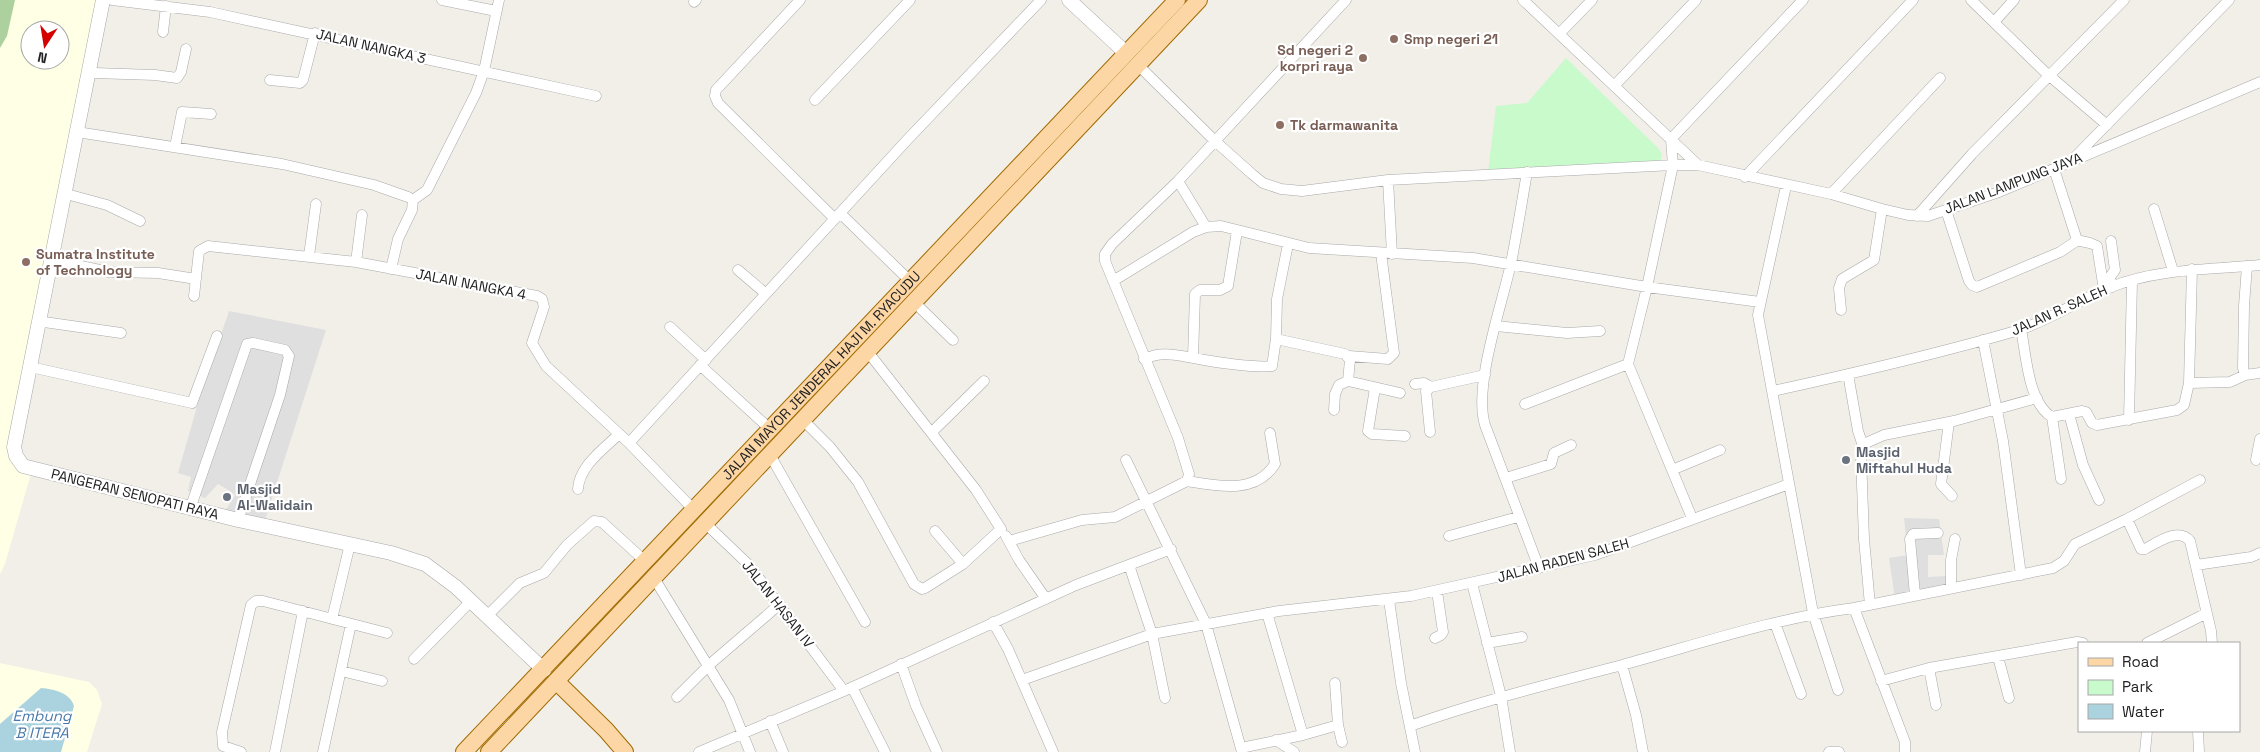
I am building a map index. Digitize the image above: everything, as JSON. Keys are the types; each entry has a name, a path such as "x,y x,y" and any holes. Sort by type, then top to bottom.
{"main road":[{"name":"JALAN MAYOR JENDERAL HAJI M. RYACUDU","path":"489,752 915,303 1132,59 1177,0"},
{"name":"JALAN MAYOR JENDERAL HAJI M. RYACUDU","path":"464,752 911,282 1132,59 1199,0"},
{"path":"815,382 823,388 827,388 839,375 847,373"},
{"path":"794,404 803,403 814,394 821,400"},
{"path":"557,682 606,730 625,752"}],"street":[{"path":"16,456 70,195 103,0"},
{"path":"85,104 94,73 110,0"},
{"name":"JALAN NANGKA 3","path":"110,0 210,12 315,33 596,96"},
{"path":"442,0 496,11"},
{"path":"390,269 398,239 412,210 413,200 426,190 476,93 484,71 500,0"},
{"path":"800,0 716,90 715,96 718,103 911,282"},
{"path":"815,100 910,0"},
{"path":"629,443 765,293 1041,0"},
{"path":"1069,0 1132,59"},
{"path":"1187,481 1189,474 1178,438 1104,261 1107,250 1178,181 1346,0"},
{"path":"1523,0 1698,165"},
{"path":"1560,34 1592,0"},
{"path":"1615,85 1696,0"},
{"path":"1692,518 1628,364 1648,287 1673,165 1671,139 1803,0"},
{"path":"1745,177 1913,0"},
{"path":"1971,0 2049,76 2106,125"},
{"path":"1994,22 2014,0"},
{"path":"1917,216 1972,154 2124,0"},
{"path":"2069,163 2229,0"},
{"path":"163,32 166,6"},
{"path":"270,80 300,83 303,80 315,33"},
{"path":"94,73 156,75 177,78 181,72 186,48"},
{"name":"JALAN LAMPUNG JAYA","path":"1132,59 1215,141 1263,183 1281,189 1302,191 1388,180 1698,165 1786,186 1831,194 1882,209 1917,216 1928,216 1999,192 2259,81"},
{"path":"1831,194 1940,78"},
{"path":"175,147 182,112 211,114"},
{"path":"80,132 290,166 374,185 398,192 413,200"},
{"path":"16,456 14,447 80,132"},
{"path":"2054,169 2076,240"},
{"path":"1527,172 1511,263 1481,393 1482,416 1506,478 1518,517 1539,568"},
{"path":"1388,180 1392,254"},
{"path":"1178,181 1206,227"},
{"path":"1786,186 1760,302 1759,322 1813,613 1838,690"},
{"path":"70,195 108,205 140,221"},
{"path":"309,256 316,204"},
{"path":"1841,310 1839,288 1842,279 1874,260 1882,209"},
{"path":"2154,209 2173,271"},
{"path":"1946,210 1960,257 1971,284 1975,287 2060,252 2072,246 2076,240"},
{"path":"356,262 362,214"},
{"path":"1113,281 1193,232 1206,227 1221,226 1288,244 1332,251 1444,256 1511,263 1648,287 1760,302"},
{"path":"1192,358 1195,294 1200,290 1220,290 1228,286 1238,231"},
{"path":"2076,240 2097,246 2108,289"},
{"path":"2108,289 2110,277 2115,270 2111,241"},
{"path":"1144,359 1162,353 1270,367 1272,365 1276,340 1277,300 1288,244"},
{"name":"JALAN NANGKA 4","path":"194,296 199,251 208,246 356,262 542,299 544,307 532,342 546,366 629,443 694,510"},
{"path":"1276,340 1349,356 1388,359 1394,353 1381,254"},
{"path":"57,261 110,272 158,273 196,279"},
{"name":"JALAN R. SALEH","path":"1773,391 1848,374 2021,329 2108,289 2132,281 2173,271 2260,265"},
{"path":"2245,375 2243,331 2247,266"},
{"path":"2021,329 2036,398 2045,413 2052,417 2086,412 2092,423 2097,425 2181,409 2185,402 2188,383 2192,269"},
{"path":"738,270 765,293"},
{"path":"2129,420 2132,281"},
{"path":"915,303 953,340"},
{"path":"44,322 121,333"},
{"path":"1496,326 1567,333 1600,331"},
{"path":"670,327 770,429"},
{"path":"35,368 192,403 217,336"},
{"path":"1983,340 2008,469 2012,521 2020,575"},
{"path":"190,509 247,344 253,343 285,350 289,356 280,395 238,520"},
{"path":"868,352 976,490 1019,560 1046,599"},
{"path":"1348,381 1349,356"},
{"path":"1525,404 1628,364"},
{"path":"2188,383 2230,382 2245,375 2260,373"},
{"path":"1848,374 1858,431 1863,446 1861,456 1864,539 1870,604"},
{"path":"1430,432 1426,391 1431,387 1485,375"},
{"path":"932,432 984,381"},
{"path":"1334,410 1335,394 1339,385 1348,381 1400,393"},
{"path":"1415,384 1424,383 1431,387"},
{"path":"1375,388 1368,431 1372,434 1405,436"},
{"path":"1863,446 1869,440 1949,422 2036,398"},
{"path":"2069,414 2084,464 2099,500"},
{"path":"2052,417 2062,479"},
{"path":"803,420 830,447 858,482 914,584 922,589 963,564 1001,529"},
{"path":"1949,422 1941,484 1952,496"},
{"path":"1009,541 1082,520 1112,518 1146,504 1187,481 1203,485 1232,487 1249,484 1260,478 1275,464 1270,433"},
{"path":"578,489 578,482 585,468 619,434"},
{"path":"2256,460 2260,439"},
{"path":"1506,478 1551,464 1554,453 1572,445"},
{"path":"1672,470 1720,450"},
{"path":"770,455 865,622"},
{"name":"PANGERAN SENOPATI RAYA","path":"16,456 23,466 190,509 391,553 425,564 439,573 471,601 544,670"},
{"path":"1126,460 1206,624 1242,750 1338,725"},
{"path":"1410,726 1501,696 1813,613 1854,608 2060,566 2075,544 2127,520 2200,480"},
{"name":"JALAN RADEN SALEH","path":"1022,680 1152,634 1267,613 1389,600 1595,555 1789,484"},
{"path":"1449,536 1518,517"},
{"path":"2127,520 2141,549 2176,535 2184,536 2190,542 2212,642"},
{"path":"486,617 520,584 544,573 567,545 594,521 602,522 646,562"},
{"name":"JALAN HASAN IV","path":"705,523 749,565 848,689 885,752"},
{"path":"935,531 963,564"},
{"path":"1915,595 1910,539 1913,534 1938,533"},
{"path":"1951,588 1951,560 1955,539"},
{"path":"332,619 350,544"},
{"path":"699,752 742,732 848,689 1046,599 1171,549"},
{"path":"2196,565 2252,558 2260,553"},
{"path":"1129,565 1152,634 1165,698"},
{"path":"654,578 729,700 750,752"},
{"path":"1472,583 1501,696 1510,752"},
{"path":"1435,638 1442,635 1443,632 1437,591"},
{"path":"1389,600 1401,684 1415,752"},
{"path":"240,752 223,746 222,732 250,605 256,601 263,601 386,633"},
{"path":"414,659 471,601"},
{"path":"677,697 708,665 780,604"},
{"path":"1854,608 1908,751"},
{"path":"275,752 303,611"},
{"path":"1267,613 1303,735"},
{"path":"2149,642 2205,614"},
{"path":"993,622 1022,680 1053,752"},
{"path":"1775,623 1801,694"},
{"path":"323,752 351,624"},
{"path":"1487,643 1522,638"},
{"path":"1881,681 1929,668 2078,642"},
{"path":"1998,657 2009,698"},
{"path":"901,664 916,706 937,752"},
{"path":"1622,665 1636,716 1643,752"},
{"path":"1929,668 1936,704"},
{"path":"341,671 382,681"},
{"path":"1335,683 1338,725 1342,742"},
{"path":"770,721 784,752"},
{"path":"2145,752 2147,732"},
{"path":"2198,732 2199,752"},
{"path":"1276,740 1294,752"},
{"path":"1829,752 1840,752"}],"shaded area":[{"name":"Sumatra Institute of Technology","path":"0,0 105,0 12,464 32,470 5,564 0,574"},
{"path":"229,311 326,330 264,523 224,513 235,495 218,484 205,498 188,491 191,477 178,473 200,396"},
{"path":"1904,518 1939,519 1944,555 1928,555 1928,577 1947,576 1949,589 1895,599 1889,558 1908,555"},
{"path":"0,663 89,682 97,690 102,704 87,752 0,752"}],"green space":[{"path":"0,0 15,0 7,36 0,48"},
{"path":"1566,58 1658,148 1662,154 1661,159 1657,163 1488,172 1496,106 1527,103"}],"water":[{"name":"Embung B ITERA","path":"41,688 51,689 65,695 74,706 61,752 0,752 0,724"}],"place":[{"name":"Smp negeri 21","path":"1394,39"},
{"name":"Sd negeri 2 korpri raya","path":"1363,58"},
{"name":"Tk darmawanita","path":"1280,125"},
{"name":"Sumatra Institute of Technology","path":"26,262"},
{"name":"Masjid Miftahul Huda","path":"1846,460"},
{"name":"Masjid Al-Walidain","path":"227,497"}]}
